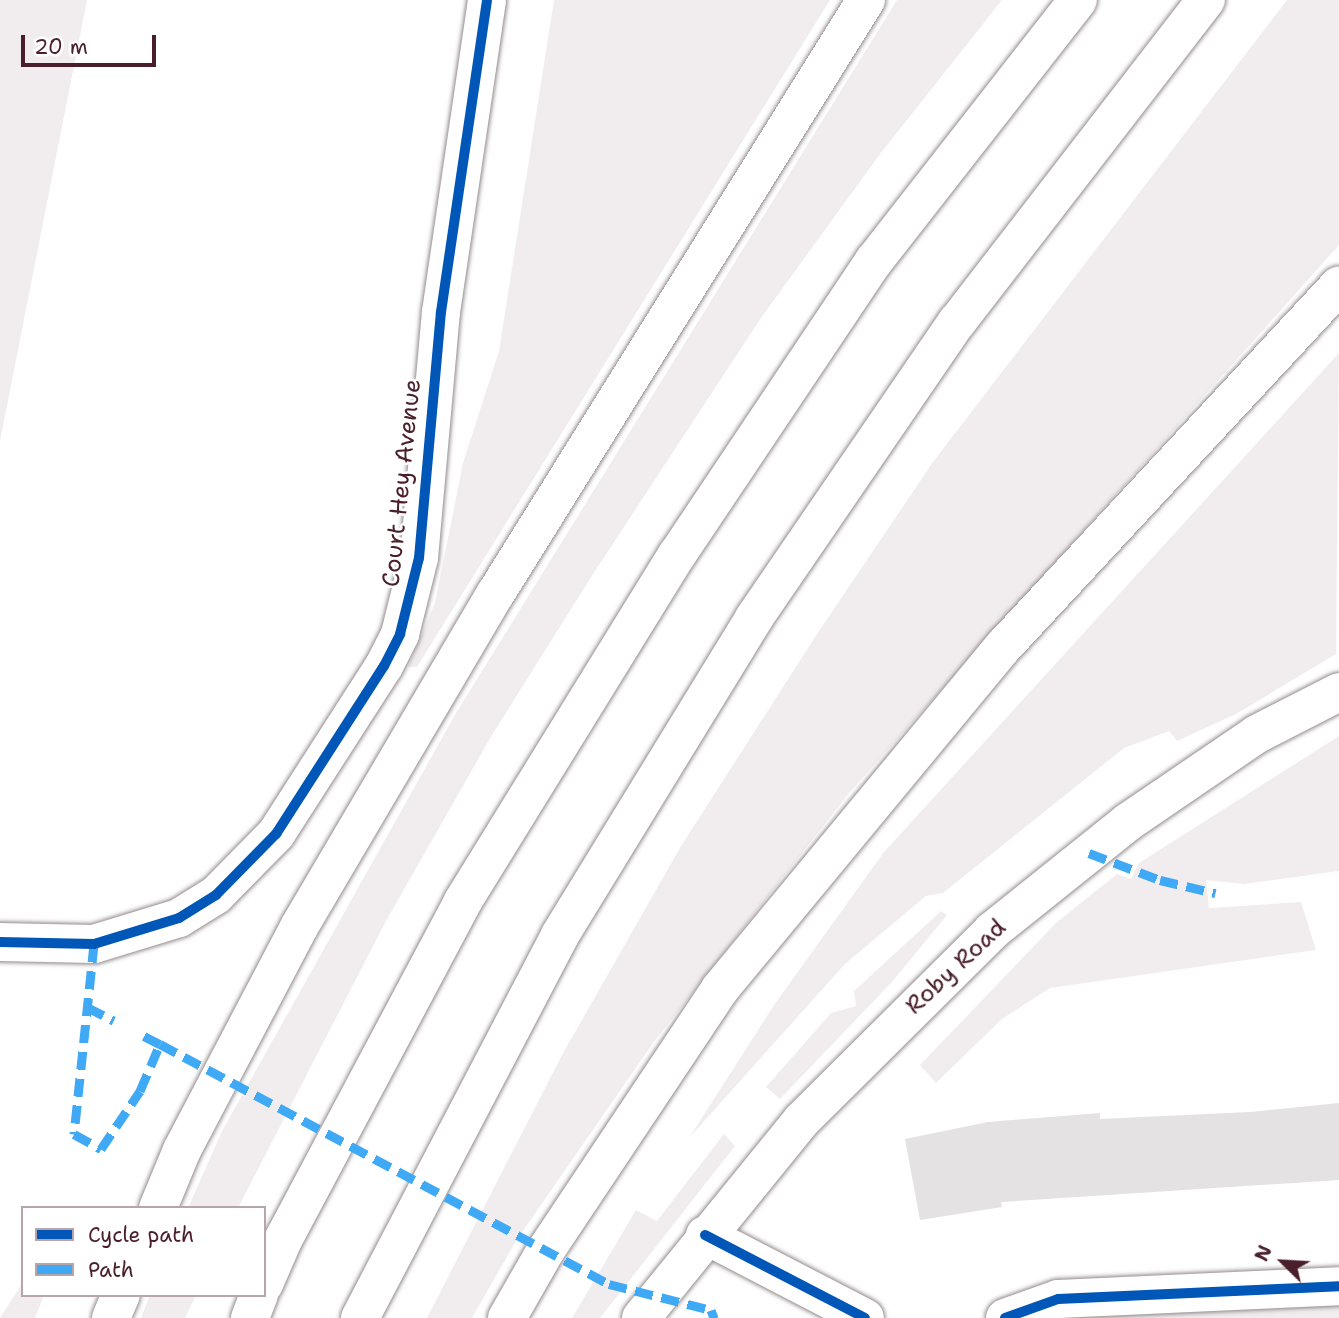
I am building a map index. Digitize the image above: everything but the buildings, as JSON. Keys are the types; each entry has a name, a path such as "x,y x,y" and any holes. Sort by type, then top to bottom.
{"main road":[{"name":"Court Hey Avenue","path":"0,942 94,944 179,918 216,895 276,834 384,666 400,634 419,558 441,312 487,0"},
{"path":"159,1206 182,1150 299,927 496,593 866,0"},
{"path":"266,1279 283,1240 463,901 677,555 874,261 1078,0"},
{"path":"360,1318 560,935 754,618 957,322 1206,0"},
{"path":"507,1318 546,1250 720,989 1004,646 1339,285"},
{"name":"Roby Road","path":"640,1318 802,1120 992,931 1128,822 1257,733 1339,692"},
{"path":"705,1236 865,1318"},
{"path":"1005,1318 1058,1299 1339,1286"},
{"path":"111,1318 120,1297"},
{"path":"250,1318 258,1297"}],"shaded area":[{"path":"0,0 87,0 0,441"},
{"path":"554,0 830,0 417,667 408,667 435,603 463,463 499,351"},
{"path":"897,0 1002,0 880,154 761,318 595,571 492,735 386,921 239,1206 189,1206 222,1131 456,713"},
{"path":"1287,0 1339,0 1339,245 849,793 653,1043 516,1241 472,1318 427,1318 562,1055 681,846 817,634 933,462"},
{"path":"1339,353 1336,654 1236,714 1177,741 1169,731 1124,748 943,893 926,896 845,964 689,1138 774,1005 884,852"},
{"path":"1339,736 1339,871 1244,884 1206,880 1209,908 1301,902 1316,950 1050,988 1002,1019 936,1083 920,1065 1057,922 1117,874 1131,879 1139,863"},
{"path":"941,911 947,915 892,982 780,1099 766,1087 831,1013 856,1006 854,991"},
{"path":"724,1134 735,1146 600,1318 572,1318 636,1210 657,1221"},
{"path":"21,1285 21,1297 43,1297 35,1318 0,1318"},
{"path":"1339,1286 1339,1318 1005,1318"},
{"path":"149,1297 195,1297 185,1318 141,1318"}],"marked path":[{"path":"1089,853 1160,880 1215,893"},
{"path":"94,944 74,1134 101,1149 140,1091 160,1044 609,1284 711,1310 714,1318"},
{"path":"87,1007 114,1021"},
{"path":"144,1036 160,1044"}],"cycle path":[{"path":"0,942 94,944 179,918 216,895 276,834 384,666 400,634 419,558 441,312 487,0"},
{"path":"705,1235 865,1318"},
{"path":"1005,1318 1058,1299 1339,1286"}]}
